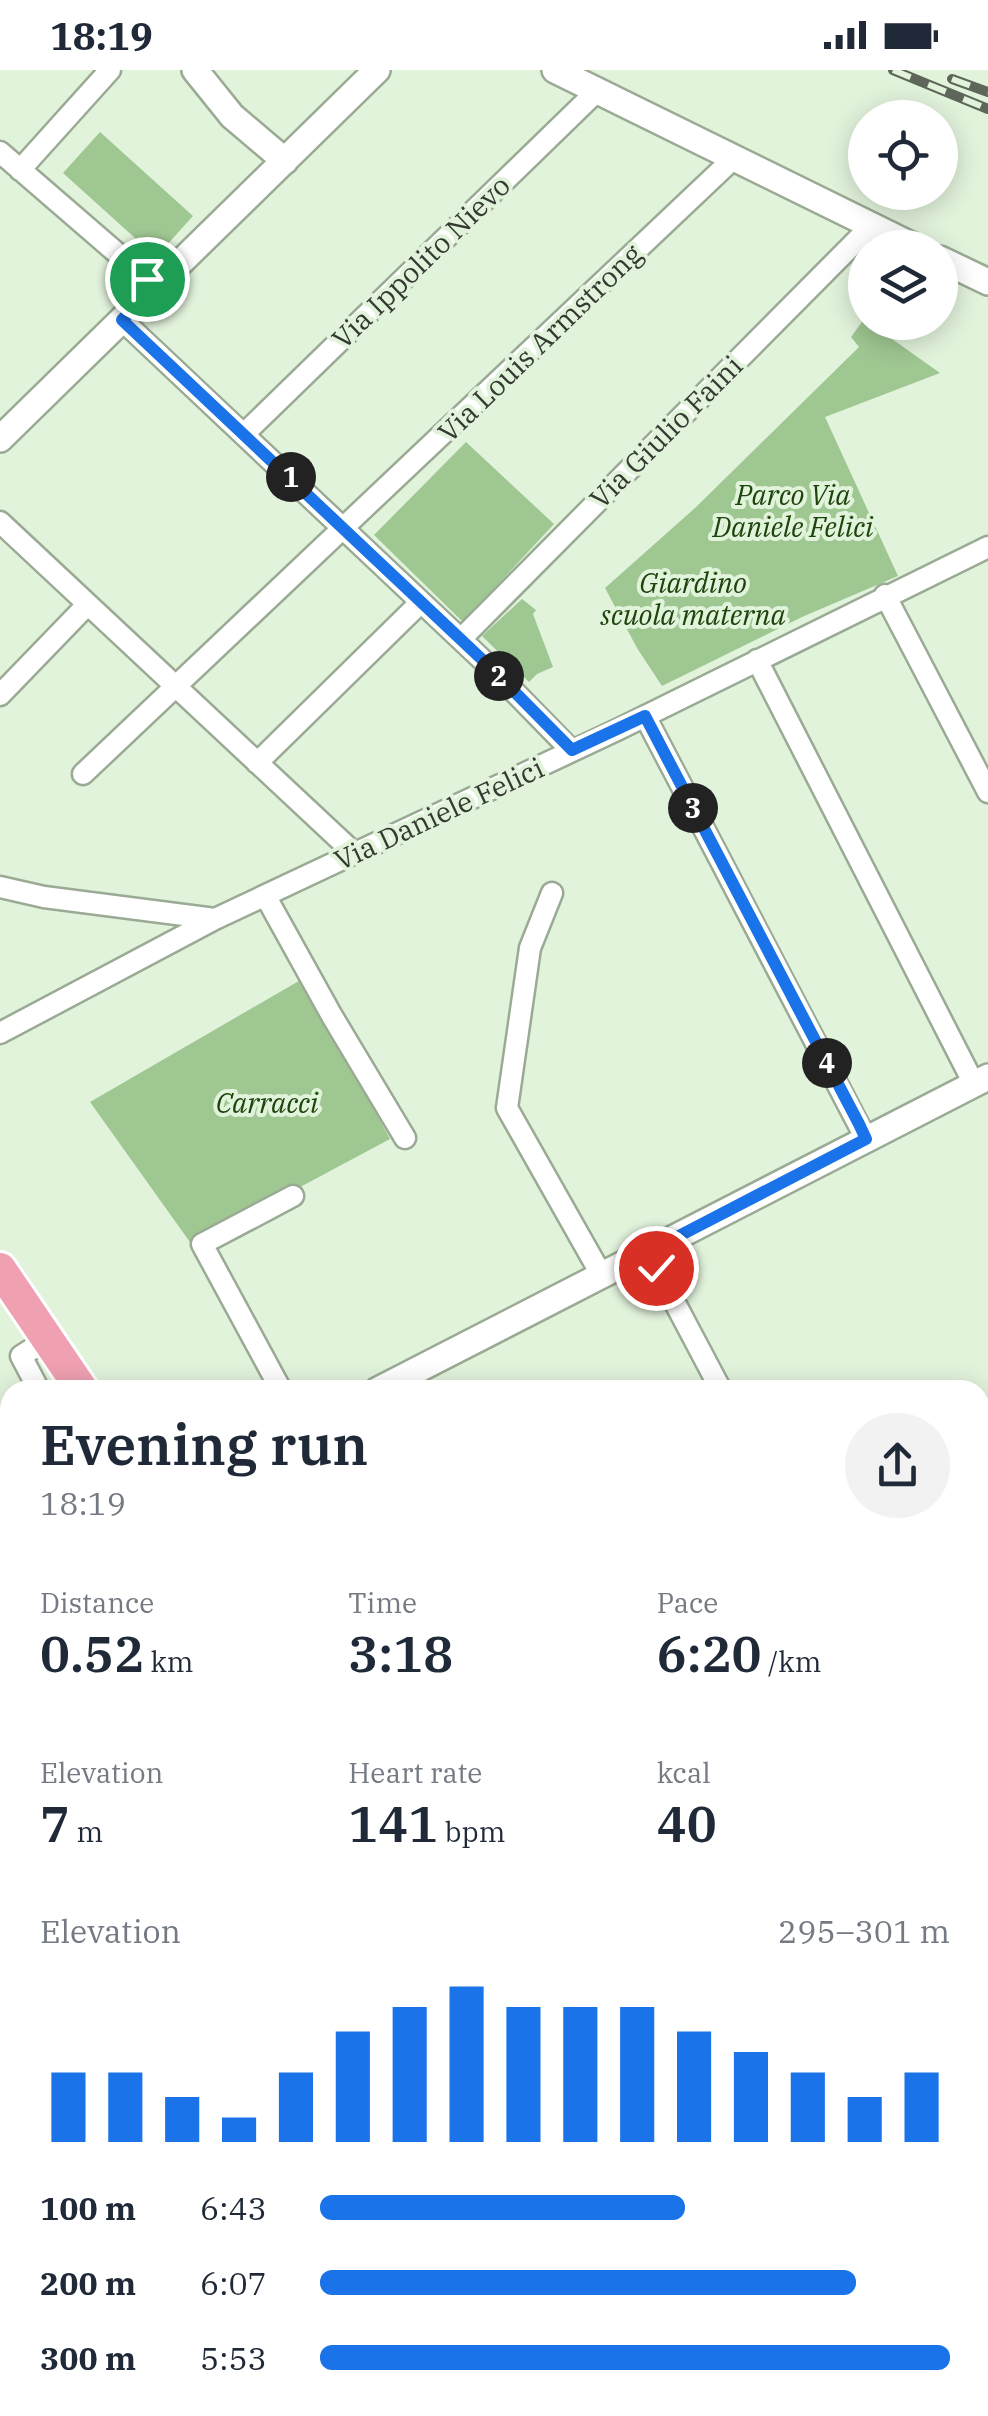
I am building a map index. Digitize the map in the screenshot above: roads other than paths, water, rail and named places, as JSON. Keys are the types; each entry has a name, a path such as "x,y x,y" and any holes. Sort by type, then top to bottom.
{"main road":[{"path":"0,1269 75,1380"}],"street":[{"path":"20,170 110,70"},
{"path":"195,70 276,170"},
{"path":"0,439 376,70"},
{"path":"555,70 882,230"},
{"name":"Via Ippolito Nievo","path":"245,433 598,90"},
{"path":"0,152 155,286"},
{"name":"Via Louis Armstrong","path":"83,774 735,157"},
{"name":"Via Giulio Faini","path":"461,639 872,225"},
{"path":"958,267 988,282"},
{"path":"122,320 461,639 572,750"},
{"path":"0,522 354,853"},
{"name":"Via Daniele Felici","path":"0,1033 215,919 645,716 988,547"},
{"path":"885,595 988,792"},
{"path":"257,763 421,602"},
{"path":"0,695 87,605"},
{"path":"398,1380 981,1081 757,660"},
{"path":"645,716 866,1139"},
{"path":"0,888 215,919"},
{"path":"552,893 530,948 508,1108 602,1276"},
{"path":"266,896 405,1138"},
{"path":"276,1380 202,1244 293,1196"},
{"path":"648,1252 716,1380"},
{"path":"33,1380 20,1356 48,1338"}],"railway":[{"path":"893,70 988,109"},
{"path":"952,79 988,92"}],"park label":[{"name":"Parco Via Daniele Felici","path":"793,511"},
{"name":"Giardino scuola materna","path":"693,599"},
{"name":"Carracci","path":"267,1103"}]}
